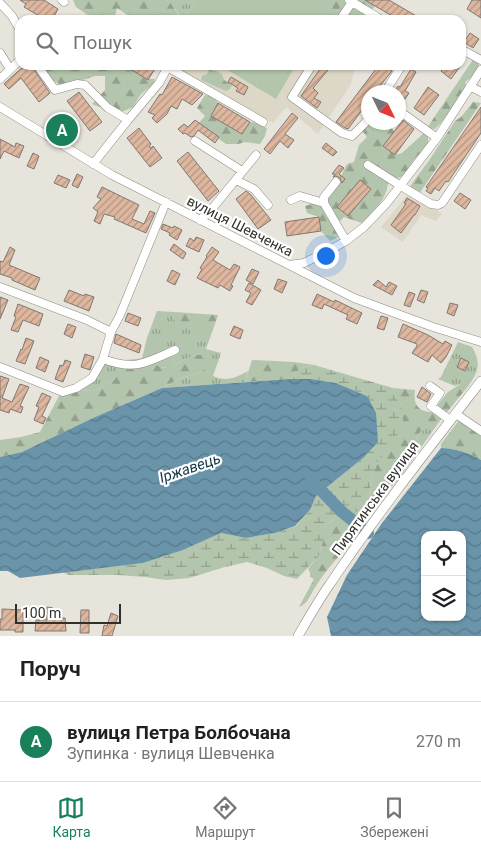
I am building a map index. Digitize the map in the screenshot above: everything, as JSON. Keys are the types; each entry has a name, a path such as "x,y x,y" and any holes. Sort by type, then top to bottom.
{"main road":[{"name":"Пирятинська вулиця","path":"298,636 329,585 360,541 434,441 481,382"}],"street":[{"path":"343,15 351,1 374,15"},
{"path":"0,3 15,21"},
{"path":"466,52 481,60"},
{"path":"0,53 10,69"},
{"path":"0,79 15,64"},
{"path":"41,70 55,90 77,84 85,85 108,108 128,120"},
{"path":"93,164 159,83 165,70"},
{"path":"172,70 263,122"},
{"path":"309,70 292,97 342,133 352,136 361,127"},
{"path":"389,85 399,70"},
{"path":"289,265 304,263 346,241 364,227 386,204 437,138 481,71"},
{"path":"470,86 481,92"},
{"name":"вулиця Шевченка","path":"0,107 93,164 354,298 433,327 481,342"},
{"path":"406,116 437,138"},
{"path":"195,141 242,171"},
{"path":"368,165 431,204 438,205 442,203 481,146"},
{"path":"200,220 236,180 256,154"},
{"path":"236,180 254,189 268,205"},
{"path":"336,182 324,196 324,203 346,241"},
{"path":"291,200 300,196 324,203"},
{"path":"0,367 63,392 76,388 92,378 103,359 111,332 120,315 166,202"},
{"path":"0,287 87,320 111,332"},
{"path":"103,359 126,366 144,364 175,350"},
{"path":"430,386 440,393 431,406 481,430"}],"shaded area":[{"path":"178,70 227,70 276,99 293,70 354,70 351,84 318,134 286,107 273,123"},
{"path":"409,193 442,214 436,221 421,215 403,242 381,227"}],"green space":[{"path":"73,0 166,0 170,2 179,15 128,15 117,8 115,15 88,15 76,7"},
{"path":"166,0 195,0 186,15 179,15 170,2"},
{"path":"195,0 335,0 325,15 186,15"},
{"path":"310,0 365,0 375,6 366,15 347,15 342,12 340,15 306,15"},
{"path":"474,58 478,61 479,66 472,77 465,82 466,86 448,115 435,129 427,128 466,70"},
{"path":"45,70 133,70 148,79 155,79 152,85 141,94 133,107 122,112 113,107 99,107 92,104 105,90 105,76 75,80 61,85 54,81"},
{"path":"209,70 222,74 224,80 232,85 230,89 226,91 201,80 202,76 207,74"},
{"path":"227,70 293,70 276,99"},
{"path":"205,95 213,97 218,103 212,116 242,134 250,122 267,128 260,144 245,142 226,144 198,124 205,116 197,108"},
{"path":"473,102 481,103 419,194 410,187 455,121 461,117"},
{"path":"361,122 361,130 393,130 394,132 383,146 395,155 402,153 424,133 428,137 428,143 403,176 388,182 382,199 362,223 344,217 339,222 344,233 330,241 321,231 319,217 307,213 305,206 318,202 337,184 347,164 354,162 359,145 367,137 356,128"},
{"path":"157,311 174,312 174,320 204,324 216,321 206,349 221,353 213,376 223,379 231,378 248,371 245,382 162,388 179,379 201,372 203,354 192,356 169,368 160,367 147,358 142,358"},
{"path":"174,312 218,315 216,321 192,325 174,320"},
{"path":"458,342 472,347 477,357 477,371 469,385 464,383 455,386 438,379 441,377"},
{"path":"208,355 212,361 201,372 179,379 22,452 0,457 0,440 40,432 59,396 72,394 80,390 94,391 115,379 120,371 113,361 147,358 160,367 169,368 192,356"},
{"path":"99,358 113,361 121,371 115,379 94,391 80,390 72,394 59,396 63,388 75,386 90,376"},
{"path":"252,360 314,365 300,368 291,379 245,382"},
{"path":"314,365 393,388 394,394 402,405 403,423 390,449 379,460 371,477 370,498 362,508 354,513 335,519 323,527 323,542 318,557 297,579 247,562 189,578 166,580 118,575 69,575 62,572 143,563 183,550 221,533 246,538 275,533 296,526 310,510 316,496 363,458 367,396 336,383 311,379 291,379 300,368"},
{"path":"462,383 469,385 439,422 421,431 412,452 400,456 400,469 394,480 378,501 373,501 370,498 371,477 379,460 390,448 402,405 394,394 393,388 415,390 417,406 427,412 432,412 448,392"},
{"path":"460,419 481,433 481,460 462,451 441,448 441,444"},
{"path":"439,422 403,473 362,525 348,514 362,508 370,498 373,501 378,500 399,472 399,456 412,452 420,432"},
{"path":"343,516 358,529 307,601 299,607 314,579 310,577 308,569 321,550 323,527"}],"water":[{"path":"311,379 336,383 367,396 376,413 378,442 363,458 316,496 310,510 295,526 275,533 246,538 221,533 183,550 143,563 20,578 8,571 0,571 0,457 22,452 162,388"},
{"path":"441,448 462,451 481,460 481,636 331,636 327,617 347,575 382,523"}],"building":[{"path":"20,0 44,0 58,9 55,15 38,15 24,7 26,4"},
{"path":"365,0 389,0 414,15 390,15"},
{"path":"472,0 481,0 481,18 467,9"},
{"path":"470,33 479,39 473,48 466,43 466,39"},
{"path":"20,70 34,70 50,93 39,102 21,78 9,89 4,84"},
{"path":"132,70 154,70 148,80"},
{"path":"319,70 328,70 313,88 318,93 314,98 321,102 317,108 301,96"},
{"path":"375,70 392,71 381,85 364,85"},
{"path":"410,70 416,72 406,89 406,85 401,85"},
{"path":"442,70 457,70 451,79"},
{"path":"172,77 203,94 192,105 182,99 177,109 171,106 167,114 157,123 152,118 155,115 148,112 160,94 162,95"},
{"path":"231,77 248,87 244,95 236,91 238,88 228,82"},
{"path":"428,87 439,95 424,115 414,108"},
{"path":"361,89 361,111 348,129 336,122"},
{"path":"79,92 102,122 90,131 67,101"},
{"path":"218,103 250,122 242,134 211,116"},
{"path":"481,107 481,133 448,182 446,181 439,191 435,188 431,194 426,191 428,188 426,187"},
{"path":"292,113 298,118 285,134 294,140 288,148 280,141 270,154 264,149"},
{"path":"195,120 219,137 215,143 198,130 191,137 185,133 183,134 178,129 184,124 188,127"},
{"path":"406,122 414,129 395,155 383,146 395,130 406,130"},
{"path":"139,128 151,144 149,147 153,146 162,158 150,167 127,138"},
{"path":"0,139 15,147 16,143 24,146 19,158 4,151 0,159"},
{"path":"326,143 337,152 333,156 322,148"},
{"path":"188,152 219,191 208,201 177,161"},
{"path":"33,153 39,156 34,169 27,166"},
{"path":"339,165 344,168 339,174 345,179 342,183 340,178 333,177 335,174 332,174"},
{"path":"77,174 83,177 78,188 72,185"},
{"path":"58,175 70,180 66,188 54,183"},
{"path":"360,180 371,189 348,216 337,207"},
{"path":"102,187 139,205 132,219 144,224 150,211 155,213 146,233 114,219 115,217 104,214 100,224 94,221 98,212 93,208 101,199 97,197"},
{"path":"246,191 271,220 258,229 236,199"},
{"path":"460,193 471,200 465,209 454,201"},
{"path":"407,198 420,206 401,233 391,225 406,204 404,203"},
{"path":"319,217 321,231 287,236 285,222"},
{"path":"163,224 182,230 177,240 169,235 170,233 161,229"},
{"path":"196,237 204,240 199,252 186,246 190,238 194,241"},
{"path":"174,244 186,253 183,259 170,250"},
{"path":"10,247 15,250 9,265 40,278 35,290 0,274 0,261 3,262"},
{"path":"212,247 219,252 213,260 230,270 234,264 240,267 230,291 220,285 218,288 197,278 202,269 200,268"},
{"path":"252,269 259,272 253,284 246,280"},
{"path":"172,270 180,274 175,285 167,281"},
{"path":"278,279 287,282 282,293 274,289"},
{"path":"378,280 386,287 389,282 397,286 392,295 373,285"},
{"path":"249,283 261,290 252,305 246,302 251,293 245,290"},
{"path":"69,290 84,296 85,294 94,297 89,311 64,301"},
{"path":"421,290 428,292 424,303 417,300"},
{"path":"409,292 415,294 410,307 404,305"},
{"path":"317,294 362,313 357,324 346,319 348,315 324,304 322,309 312,305"},
{"path":"0,297 8,300 0,319"},
{"path":"450,303 458,305 454,316 447,313"},
{"path":"18,304 43,314 39,326 23,320 18,332 11,330"},
{"path":"128,313 141,318 138,326 125,321"},
{"path":"381,316 388,318 384,330 377,328"},
{"path":"68,324 76,327 72,338 64,334"},
{"path":"403,324 443,344 445,341 452,345 441,363 432,355 428,362 412,353 417,344 398,337"},
{"path":"234,326 243,330 240,339 230,335"},
{"path":"116,334 141,345 139,353 114,343"},
{"path":"26,338 34,341 25,364 16,361"},
{"path":"85,354 94,357 90,370 81,367"},
{"path":"40,357 49,361 45,372 36,368"},
{"path":"461,358 469,362 465,371 457,367"},
{"path":"65,360 71,362 63,382 55,379 60,365 63,366"},
{"path":"0,376 9,379 2,398 12,402 20,384 29,387 20,406 23,407 21,413 10,409 9,413 0,410"},
{"path":"422,387 431,394 427,402 417,397"},
{"path":"42,393 51,397 42,416 46,418 43,424 34,420 39,407 36,406"},
{"path":"47,607 53,608 52,618 65,618 66,631 35,631 36,620 46,620"},
{"path":"2,609 23,610 23,632 0,630"},
{"path":"81,610 89,610 89,633 80,633"},
{"path":"111,613 118,616 112,636 102,636 104,625 107,626"}],"waterway":[{"name":"Іржавець","path":"311,480 341,511 368,533"}],"place":[{"name":"вулиця Петра Болбочана","path":"62,130"}]}
